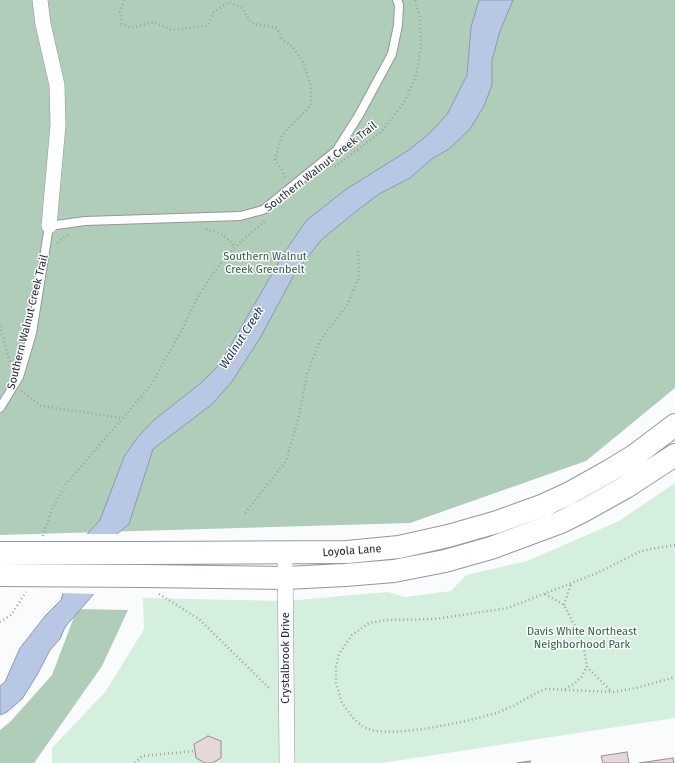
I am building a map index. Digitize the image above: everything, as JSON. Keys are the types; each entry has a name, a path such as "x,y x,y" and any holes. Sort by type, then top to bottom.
{"main road":[{"name":"Loyola Lane","path":"0,553 285,553 347,552 399,547 463,533 544,505 590,482 634,456 675,425"},
{"name":"Loyola Lane","path":"0,575 286,578 394,571 491,548 538,531 583,511 626,487 675,455"}],"street":[{"path":"40,0 43,24 57,85 58,125 49,226"},
{"name":"Crystalbrook Drive","path":"285,553 287,763"}],"lane":[{"path":"0,408 19,377 32,333 49,226 85,221 240,216 263,210 337,150 359,115 392,54 398,25 398,0"}],"path":[{"path":"124,0 120,12 122,24 131,28 153,22 172,30 207,26 214,12 229,2 242,8 251,23 277,28 282,39 293,47 303,62 311,86 311,105 282,136 275,159 282,170 288,190"},
{"name":"Southern Walnut Creek Trail","path":"332,170 382,131 405,101 416,76 422,48 420,18 415,0"},
{"name":"Southern Walnut Creek Trail","path":"45,530 52,509 66,484 150,385 176,342 197,298 214,272 234,247 266,220"},
{"path":"203,229 210,229 220,233 229,240 234,247"},
{"name":"Southern Walnut Creek Trail","path":"54,248 62,238 72,232"},
{"path":"245,513 286,461 300,412 307,374 321,339 347,305 359,277 358,251"},
{"path":"0,326 9,358 19,377 21,392 41,406 122,418"},
{"name":"Southern Walnut Creek Trail","path":"21,392 23,385"},
{"path":"675,545 642,551 597,573 508,608 435,619 387,620 369,623 352,635 338,654 336,683 342,703 353,718 363,727 375,731 392,732 424,729 462,722 497,713 546,689 613,692 636,688 675,677"},
{"path":"564,606 570,584"},
{"path":"0,622 11,615 28,589"},
{"path":"159,594 199,620 269,688"},
{"path":"545,594 564,606 580,636 587,667 613,692"},
{"path":"564,689 575,683 587,667"},
{"path":"135,763 142,756 195,751"}],"green space":[{"name":"Southern Walnut Creek Greenbelt","path":"0,0 675,0 675,388 586,461 410,523 0,535"},
{"name":"Davis White Northeast Neighborhood Park","path":"675,483 675,718 382,763 52,763 52,748 106,691 144,629 143,598 286,601 388,592 405,597 451,591 466,575 527,561 619,521"},
{"path":"77,609 128,610 102,666 34,763 0,763 0,730 10,722 52,675"}],"water":[{"name":"Walnut Creek","path":"479,0 513,0 500,31 492,60 492,85 484,106 470,129 449,149 433,158 410,178 379,194 321,240 294,275 260,338 231,383 211,405 153,449 129,524 109,541 96,559 93,595 65,627 60,639 50,650 22,699 7,712 0,715 0,686 5,682 20,648 45,616 61,600 78,544 100,520 124,457 137,438 154,420 202,382 220,364 284,253 306,221 345,190 409,150 430,133 448,113 467,75 471,27"}],"pier":[{"path":"85,534 120,534 111,542 98,560 95,594 61,593 76,543"}],"building":[{"path":"208,736 221,741 221,758 212,763 205,763 196,758 194,744"},
{"path":"627,752 629,763 603,763 601,756"},
{"path":"673,758 674,763 639,763"},
{"path":"530,761 530,763 517,763"}]}
